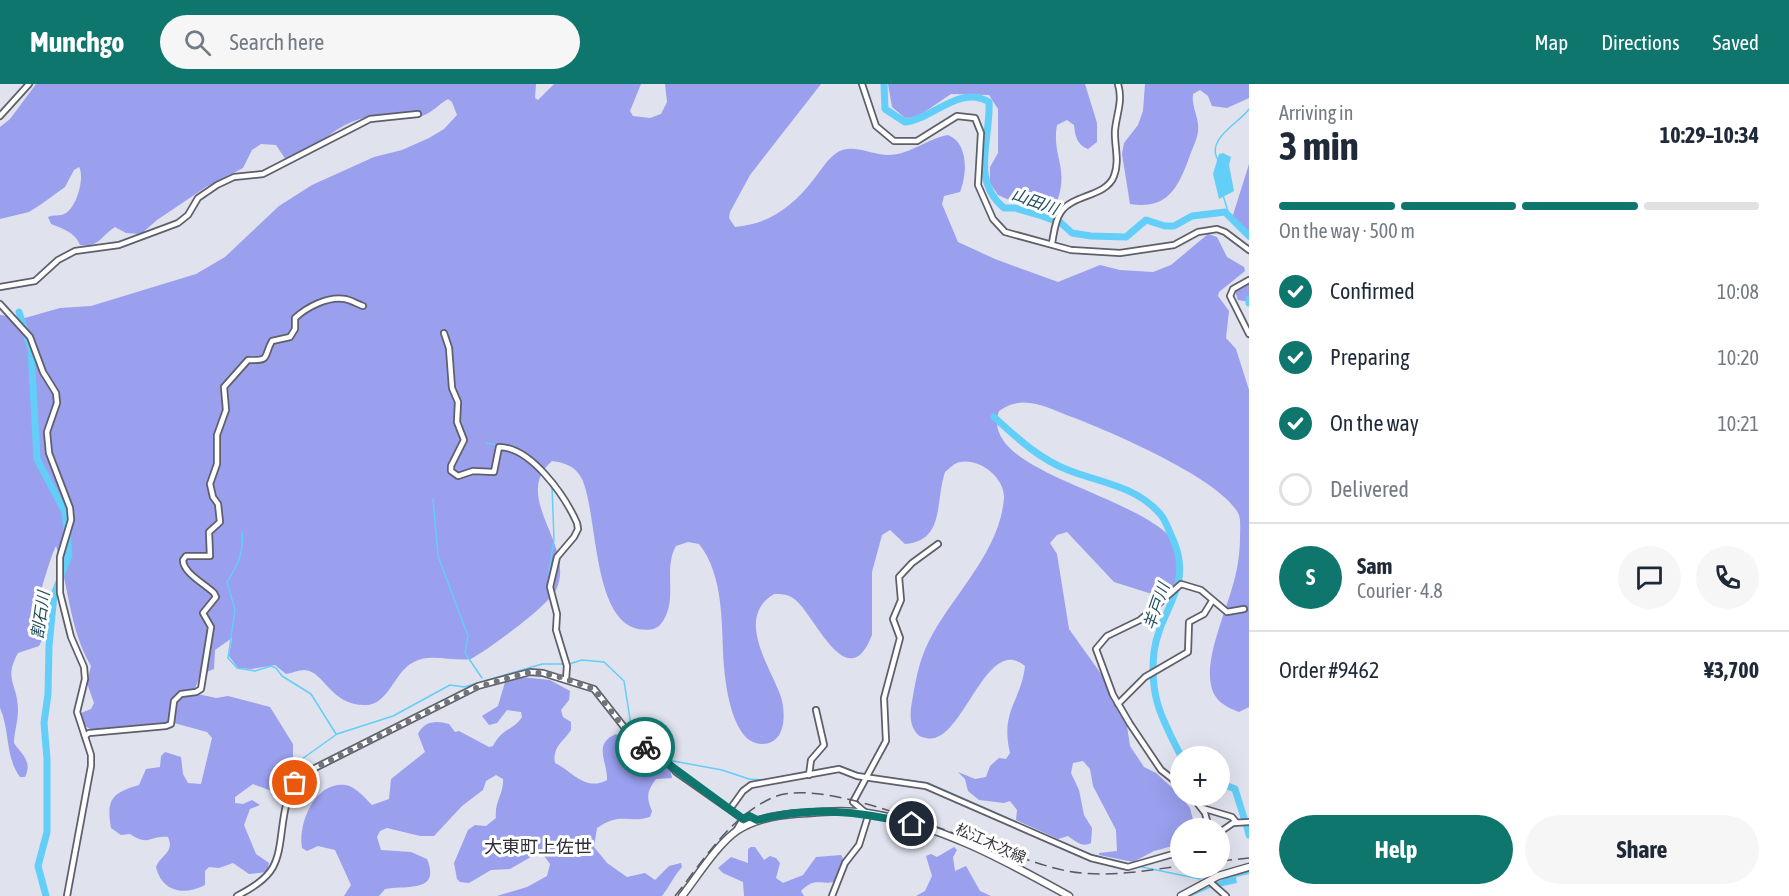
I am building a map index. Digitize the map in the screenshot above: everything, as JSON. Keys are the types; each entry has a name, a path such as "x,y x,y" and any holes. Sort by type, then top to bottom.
{"main road":[{"name":"松江木次線","path":"682,896 736,831 757,820 803,813 868,813 912,824 968,845 1069,896"},
{"path":"1181,896 1209,881 1249,867"}],"street":[{"path":"0,116 28,84"},
{"path":"862,84 876,126 894,141 917,141 957,116 975,118 981,134 978,185 993,219 1001,229 1011,234 1052,243 1071,250 1128,252 1174,245 1198,232 1217,230 1225,232 1249,250"},
{"path":"1052,243 1057,221 1064,208 1107,186 1115,175 1117,160 1115,132 1122,101 1118,84"},
{"path":"0,287 35,281 58,260 75,251 119,244 178,223 188,215 198,198 217,185 234,177 263,174 370,119 418,114"},
{"path":"1249,280 1233,289 1230,296 1249,334"},
{"path":"85,736 171,724 174,701 181,694 201,689 211,627 203,613 216,597 188,571 183,565 183,560 186,556 210,556 210,531 220,522 218,504 213,497 210,484 217,464 217,435 226,410 224,387 229,379 248,360 263,360 267,356 272,341 290,337 295,329 295,318 309,307 323,301 344,298 363,306"},
{"path":"0,304 30,337 43,372 56,393 57,403 47,432 49,453 70,508 71,520 60,557 60,593 71,637 84,668 85,679 77,712 91,766 67,896"},
{"path":"444,333 449,348 452,388 458,402 457,422 464,440 451,466 451,471 458,476 473,471 494,472 499,447 518,450 548,478 577,523 578,529 557,557 550,587 557,614 556,630 567,666 566,679"},
{"path":"832,896 847,860 859,845 868,813 853,803 881,750 887,733 884,698 900,638 893,619 901,600 899,577 912,563 938,544"},
{"path":"1170,777 1161,770 1118,704 1096,654 1096,649 1111,633 1140,620 1181,584 1194,586 1227,612 1244,609"},
{"path":"1118,704 1145,677 1185,657 1190,648 1189,622 1204,614 1212,601"},
{"path":"237,896 266,877 274,866 280,830 291,791 305,773 478,687 530,672 566,679 594,689 624,728 650,752 664,758 676,772 743,819"},
{"path":"809,773 810,760 824,745 816,710"},
{"path":"730,809 748,786 781,778 840,769 926,786 1082,855 1119,865 1128,867 1170,855"},
{"path":"1202,808 1232,817 1236,822"},
{"path":"1202,808 1206,818"},
{"path":"736,831 743,819 749,816 757,820"},
{"path":"1230,826 1236,822 1249,822"},
{"path":"1209,881 1226,896"}],"shaded area":[{"path":"36,84 536,84 535,98 538,100 554,84 641,84 630,111 633,116 650,118 661,114 667,102 665,84 821,84 750,175 730,212 729,218 735,227 759,222 780,212 798,197 838,152 850,149 882,155 896,154 948,135 960,145 965,169 960,192 944,196 942,204 958,242 995,259 1058,282 1100,265 1120,270 1153,272 1171,265 1208,234 1217,237 1227,257 1244,267 1245,271 1219,292 1218,296 1229,311 1226,338 1236,349 1249,390 1249,707 1239,712 1221,703 1211,685 1213,649 1234,582 1239,557 1240,518 1229,501 1212,487 1164,458 1112,433 1054,410 1036,404 1017,403 999,411 1002,438 1025,460 1142,517 1171,538 1182,564 1167,595 1152,594 1114,582 1067,532 1057,535 1050,543 1057,554 1069,629 1104,678 1110,698 1127,726 1130,746 1144,767 1156,773 1170,786 1170,806 1188,806 1192,818 1170,818 1170,847 1154,851 1133,862 1099,855 1099,853 1117,851 1116,830 1093,786 1090,769 1083,761 1073,763 1071,773 1079,790 1084,815 1092,828 1091,843 1085,845 1068,836 1058,839 1016,820 1017,810 1010,801 1004,803 979,800 968,791 965,779 958,772 975,779 986,777 990,766 999,758 1006,759 1010,753 1009,716 1020,689 1025,666 1011,660 998,664 986,676 951,726 939,736 926,738 915,731 911,723 911,709 925,649 984,556 1001,518 1003,491 996,477 983,466 960,462 945,472 936,518 927,536 905,544 890,530 882,535 872,572 872,635 862,653 852,658 841,655 791,597 774,594 762,604 757,616 756,629 764,658 781,697 784,719 780,734 776,739 762,744 752,742 744,735 729,701 718,587 707,557 699,544 688,542 676,546 670,565 669,606 660,625 647,630 638,629 623,621 612,606 604,586 582,479 570,466 552,461 541,475 538,490 540,506 558,556 560,573 556,590 530,616 471,659 426,658 412,663 400,674 380,700 366,705 344,700 311,672 302,670 286,674 275,665 251,669 238,668 229,656 232,638 215,650 214,669 201,674 193,693 216,698 228,696 270,707 293,744 293,782 288,789 269,790 253,784 235,797 235,803 243,804 252,800 260,805 250,809 244,825 256,854 269,863 267,872 249,874 233,863 219,868 209,867 205,871 205,885 197,888 182,891 169,887 163,882 156,867 169,850 168,837 141,840 130,834 121,835 111,828 109,810 117,794 139,785 146,769 160,767 161,756 165,752 181,757 183,774 188,783 201,784 212,738 207,732 174,723 119,730 92,730 85,726 81,713 91,709 94,703 87,683 91,666 78,637 56,546 37,608 44,636 39,646 18,653 11,676 18,710 14,743 27,762 25,777 20,777 12,761 0,708 0,315 25,318 60,308 91,306 196,274 225,257 279,206 312,185 374,157 402,150 429,138 444,129 457,115 452,102 448,99 429,113 416,118 363,118 333,132 309,153 295,159 286,160 276,145 261,144 252,150 243,168 206,187 157,220 141,234 126,233 115,227 92,245 80,245 72,234 51,224 48,217 64,214 74,204 81,177 79,167 74,170 65,187 40,205 29,212 0,219 0,127 10,119"},
{"path":"888,84 1085,84 1097,123 1097,142 1088,149 1077,140 1074,125 1067,120 1057,125 1056,136 1061,174 1059,195 1054,209 1039,211 998,195 990,183 990,167 998,153 998,109 989,95 951,94 917,117 905,118 892,107"},
{"path":"1145,84 1249,84 1249,98 1227,108 1212,106 1208,96 1200,90 1193,94 1198,131 1185,169 1175,187 1162,200 1143,205 1130,204 1122,154 1124,143 1138,125 1143,111"},
{"path":"1223,153 1231,157 1229,165 1234,191 1219,199 1213,174 1219,154"},
{"path":"1249,164 1249,231 1235,221 1233,215"},
{"path":"1249,284 1249,302 1238,300 1235,291"},
{"path":"521,677 550,680 570,691 569,700 561,710 563,717 571,722 571,730 559,745 554,757 555,763 579,779 592,784 607,780 603,748 609,738 616,734 670,769 672,778 656,779 649,791 648,798 652,811 650,817 619,819 605,823 597,828 594,847 607,863 627,877 645,873 655,880 669,866 681,863 682,867 662,896 497,896 527,887 547,876 550,864 542,853 510,869 491,870 469,883 460,882 457,879 454,863 468,830 475,825 486,826 496,818 503,779 496,775 486,781 483,790 462,806 434,836 420,836 387,828 380,831 377,837 381,850 411,852 427,859 430,870 426,882 412,887 385,889 379,896 344,896 351,885 335,850 318,846 307,851 302,848 301,838 306,817 317,797 334,786 345,785 356,790 372,805 389,799 391,779 425,752 418,734 427,724 440,722 449,724 455,732 459,731 489,747 493,746 500,735 519,721 522,717 521,712 507,710 497,723 489,725 482,716 498,706 505,682"},
{"path":"755,847 764,860 770,856 776,858 780,863 776,878 783,883 803,875 816,857 841,855 844,860 834,882 810,884 801,891 804,896 744,896 743,882 723,873 718,868 731,857 748,863 748,849"},
{"path":"954,847 957,850 953,857 955,871 966,866 980,891 991,896 916,896 925,891 932,876 926,856 931,854 937,857"},
{"path":"1249,870 1249,874 1236,877 1237,883 1218,887 1214,884 1225,878 1230,878 1232,874"}],"waterway":[{"name":"山田川","path":"884,84 885,109 905,122 915,120 947,104 968,97 989,102 985,172 994,197 1004,208 1015,208 1042,216 1061,223 1072,233 1126,237 1146,220 1165,226 1174,226 1192,216 1225,212 1249,236"},
{"path":"1219,161 1215,153 1219,139 1249,109"},
{"path":"1223,195 1229,215"},
{"name":"割石川","path":"19,312 31,349 37,459 65,512 69,555 54,595 49,646 48,694 44,723 47,759 47,832 38,866 46,896"},
{"name":"羊戸川","path":"994,417 1028,447 1047,460 1068,470 1130,491 1151,505 1164,519 1178,553 1180,568 1174,596 1157,636 1153,682 1158,707 1176,746"},
{"path":"487,443 511,448"},
{"path":"538,470 552,486 554,540 549,570 550,579"},
{"path":"433,499 438,556 468,636 465,653 482,678"},
{"path":"242,532 239,559 227,582 235,610 228,658 237,668 255,671 271,666 276,668 282,676 311,694 336,734"},
{"path":"559,628 569,664"},
{"path":"569,664 582,660 604,662 624,681 631,725 653,749 673,761 722,770 749,779 762,780 806,772"},
{"path":"302,759 337,734 393,716 450,685 464,687 542,664 564,664"},
{"path":"811,771 840,766 861,774"},
{"path":"869,775 928,783 1088,854 1132,865"},
{"name":"羊戸川","path":"1230,787 1235,789 1244,818"},
{"name":"羊戸川","path":"1246,823 1249,835"},
{"path":"1137,866 1200,879"},
{"path":"1190,896 1210,887"}],"railway":[{"path":"675,896 707,854 744,815 774,797 801,793 835,796 874,806 1037,863 1067,871 1110,874 1170,867"},
{"path":"1230,860 1249,858"}],"way so far":[{"path":"295,783 305,773 448,704 469,691 530,672 554,675 594,689 605,700 624,728 645,747"}],"district":[{"name":"大東町上佐世","path":"538,846"}],"route":[{"path":"645,747 650,752 664,758 690,783 743,819 749,816 757,820 775,815 832,811 866,813 912,824"}]}
